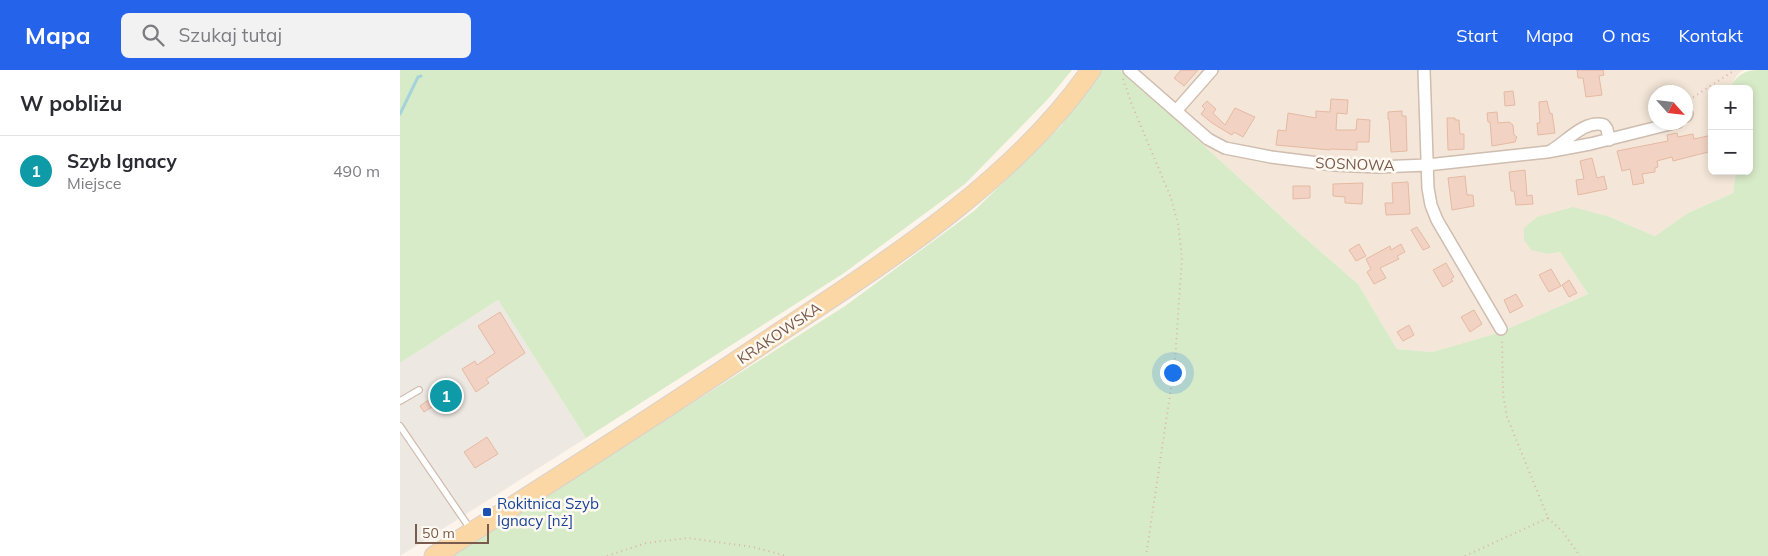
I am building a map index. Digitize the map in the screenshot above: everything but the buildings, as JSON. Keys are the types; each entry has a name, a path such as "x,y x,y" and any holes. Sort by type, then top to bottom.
{"main road":[{"name":"KRAKOWSKA","path":"434,556 723,370 846,288 935,224 1020,153 1068,101 1091,70"}],"street":[{"path":"1176,110 1212,70"},
{"path":"1424,70 1428,188 1431,205 1437,220 1501,329"},
{"name":"SOSNOWA","path":"1126,74 1176,110 1216,144 1257,154 1334,165 1378,167 1427,165 1547,152 1609,140 1648,129"},
{"name":"SOSNOWA","path":"1547,152 1581,130 1596,124 1604,125 1607,129 1609,140"}],"lane":[{"path":"400,401 419,390"},
{"path":"400,426 472,532"}],"path":[{"path":"1693,97 1735,70"},
{"path":"1126,74 1132,105 1171,198 1178,224 1182,257 1175,361 1146,556"},
{"path":"1501,329 1503,394 1507,417 1548,518 1563,532 1580,556"},
{"path":"1465,556 1548,518"},
{"path":"607,556 646,543 688,538 753,547 787,556"}],"shaded area":[{"path":"1119,70 1744,70 1738,74 1731,85 1708,85 1708,175 1735,175 1733,193 1688,213 1655,236 1610,217 1548,254 1560,252 1588,294 1498,333 1432,352 1397,349 1358,284 1297,231 1125,73"},
{"path":"498,300 586,438 400,556 400,363"}],"green space":[{"path":"400,70 1072,70 1048,99 965,184 844,273 586,438 498,300 400,363"},
{"path":"1099,70 1119,70 1125,73 1297,231 1358,284 1397,349 1432,352 1498,333 1588,294 1560,252 1548,254 1531,250 1524,240 1524,228 1537,217 1573,207 1610,217 1655,236 1688,213 1733,193 1735,175 1753,175 1753,85 1731,85 1739,76 1746,72 1768,70 1768,556 451,556 845,306 974,211 1061,126"}],"waterway":[{"path":"400,114 418,77 421,76"}],"place":[{"name":"Szyb Ignacy","path":"446,396"},
{"name":"Rokitnica Szyb Ignacy [nż]","path":"487,512"}]}
